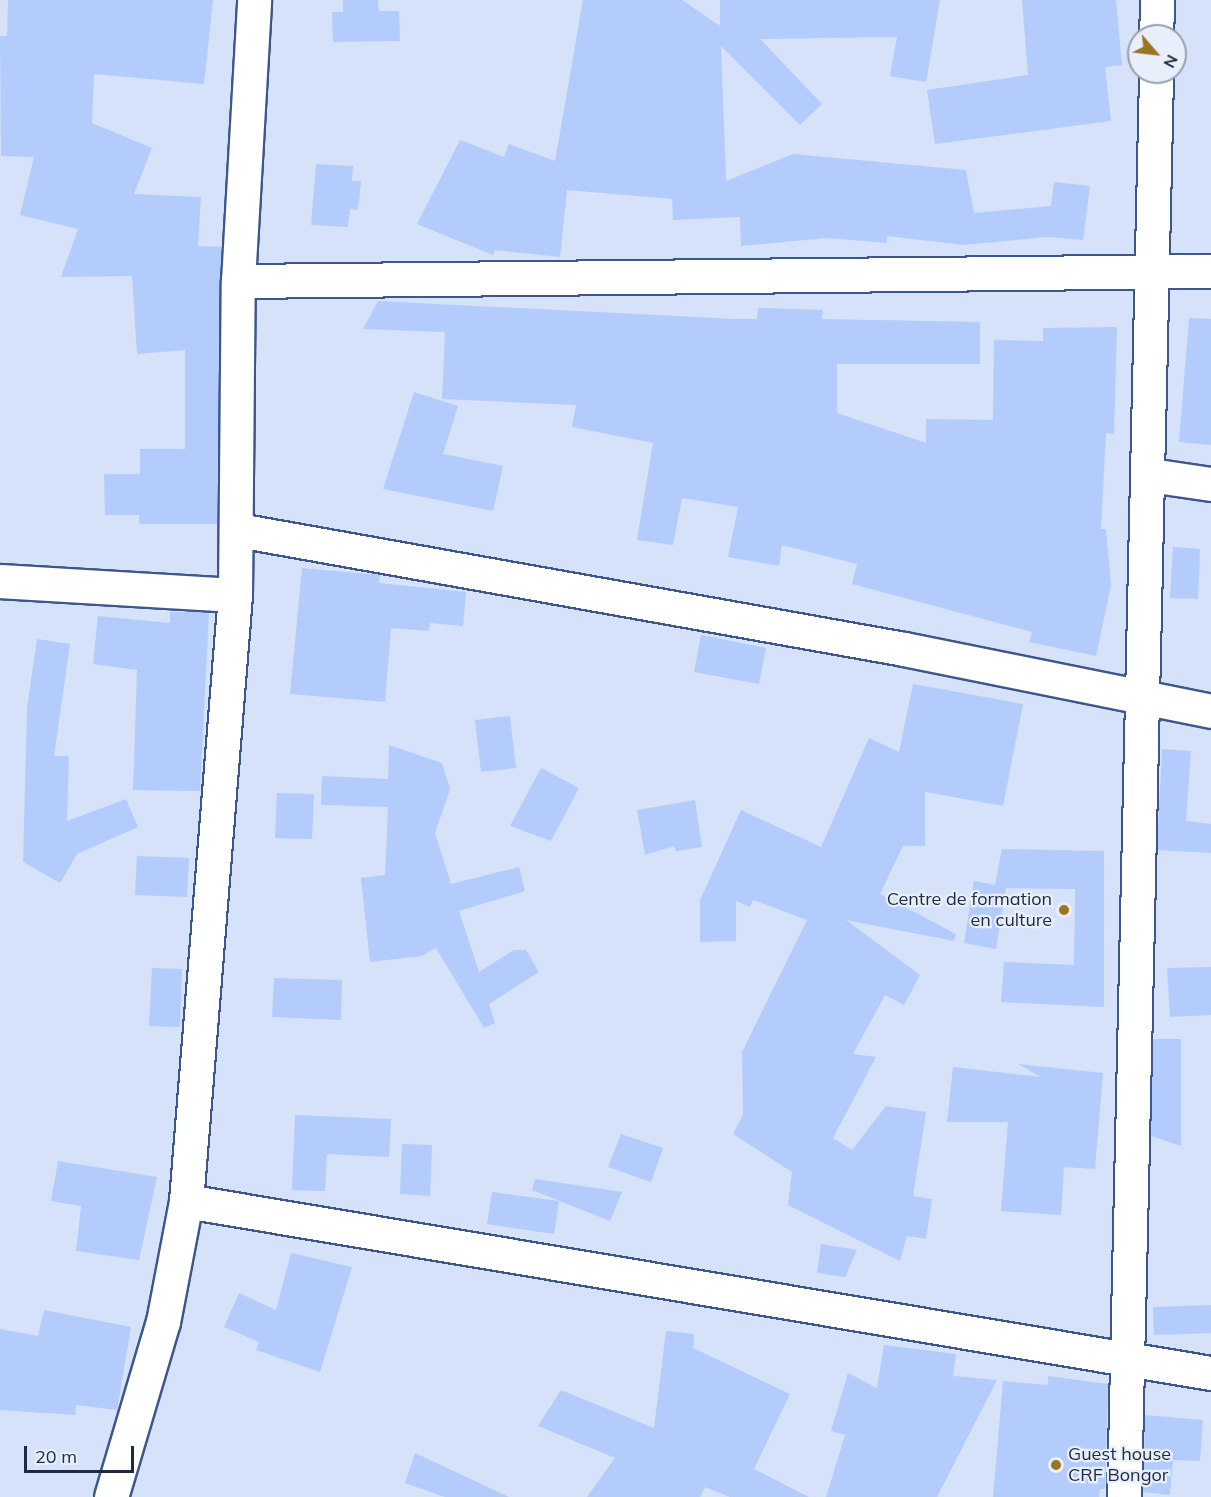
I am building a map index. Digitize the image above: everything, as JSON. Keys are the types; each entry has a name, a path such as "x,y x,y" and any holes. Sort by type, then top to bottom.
{"street":[{"path":"111,1497 163,1322 186,1201 235,595 238,530 238,281 254,0"},
{"path":"1156,24 1157,0"},
{"path":"1124,1497 1131,1359 1126,1332 1139,695 1150,476 1151,267 1156,84"},
{"path":"238,281 1151,267 1211,271"},
{"path":"1150,476 1211,484"},
{"path":"238,530 1139,695 1211,711"},
{"path":"0,581 235,595"},
{"path":"186,1201 1211,1373"}],"building":[{"path":"8,0 213,0 204,84 94,74 92,123 152,148 134,194 201,197 198,246 221,247 217,524 139,524 139,515 105,515 104,474 140,474 140,449 185,449 185,350 137,354 132,276 61,277 78,229 20,215 34,157 1,156 0,36 7,36"},
{"path":"343,0 378,0 379,11 399,11 400,41 333,42 332,12 343,12"},
{"path":"583,0 682,0 720,26 720,0 940,0 926,82 890,76 897,37 760,39 822,104 800,125 721,46 726,181 793,154 966,170 974,213 1051,206 1054,182 1090,186 1083,240 1048,237 963,245 887,236 887,243 827,238 741,246 740,217 673,220 672,199 567,190 560,257 495,250 493,255 417,224 460,140 504,157 509,144 555,161"},
{"path":"1022,0 1116,0 1122,65 1105,67 1111,121 935,144 927,90 1028,75"},
{"path":"316,164 353,166 352,181 361,181 358,210 350,209 348,227 311,225"},
{"path":"378,301 736,319 757,319 758,308 823,310 822,319 980,322 980,364 837,364 837,413 926,443 926,419 993,420 994,340 1043,341 1043,328 1117,327 1114,434 1106,433 1101,529 1106,529 1111,585 1096,656 1029,642 1032,632 852,584 857,564 782,545 779,566 728,557 738,507 682,498 673,545 637,540 653,443 572,427 576,405 442,399 445,332 363,329"},
{"path":"1189,318 1211,319 1211,445 1179,442"},
{"path":"414,392 458,406 443,454 503,466 493,511 383,489"},
{"path":"1173,547 1200,549 1198,599 1170,598"},
{"path":"302,568 380,575 379,583 466,592 463,626 430,623 429,631 391,628 385,702 290,694"},
{"path":"170,612 209,612 200,791 133,790 137,670 93,664 98,616 170,623"},
{"path":"701,635 766,648 759,684 694,672"},
{"path":"37,639 70,644 54,756 69,756 67,821 126,799 138,827 77,854 60,883 23,862 27,708"},
{"path":"913,684 1023,704 1003,806 925,792 925,846 903,846 880,894 956,934 954,941 846,920 920,975 904,1005 885,995 853,1054 876,1057 833,1138 852,1150 886,1106 926,1112 913,1196 932,1199 926,1239 907,1236 900,1261 788,1205 792,1172 733,1134 743,1115 742,1052 807,920 753,900 750,907 736,901 736,941 700,942 700,900 741,810 821,847 869,738 899,752"},
{"path":"510,716 516,768 481,772 475,720"},
{"path":"389,745 442,763 450,789 435,833 451,884 519,867 525,891 459,911 479,972 514,950 526,950 539,972 489,1004 495,1023 484,1028 436,948 422,956 370,962 361,878 385,875 388,807 321,805 322,776 388,779"},
{"path":"1162,749 1191,751 1186,821 1211,824 1211,853 1157,850"},
{"path":"541,768 579,788 551,841 510,826"},
{"path":"277,793 314,794 312,839 275,838"},
{"path":"695,800 702,847 676,851 674,846 645,855 637,810"},
{"path":"1002,849 1104,851 1104,1007 1001,1002 1004,962 1074,965 1075,889 1006,888 996,949 964,943 974,881 995,885"},
{"path":"137,856 189,858 187,897 135,895"},
{"path":"1211,967 1211,1015 1170,1017 1167,968"},
{"path":"152,968 182,969 180,1027 149,1026"},
{"path":"274,978 342,980 341,1020 272,1017"},
{"path":"1153,1039 1181,1039 1181,1146 1151,1136"},
{"path":"1018,1064 1103,1073 1095,1169 1064,1167 1061,1215 1001,1211 1008,1122 947,1122 953,1067 1041,1077"},
{"path":"295,1115 391,1119 389,1157 327,1154 325,1191 292,1190"},
{"path":"621,1134 663,1148 651,1182 608,1167"},
{"path":"402,1144 432,1145 430,1196 400,1194"},
{"path":"58,1161 157,1177 139,1260 76,1251 81,1206 51,1201"},
{"path":"535,1179 622,1192 610,1221 532,1190"},
{"path":"492,1192 559,1201 554,1234 487,1224"},
{"path":"821,1244 857,1250 845,1277 817,1273"},
{"path":"291,1253 352,1267 320,1372 256,1350 259,1342 224,1327 239,1293 276,1310"},
{"path":"1211,1305 1211,1333 1154,1335 1153,1307"},
{"path":"44,1310 131,1327 117,1410 76,1405 75,1415 0,1410 0,1329 38,1336"},
{"path":"666,1331 694,1334 693,1348 790,1394 754,1469 809,1497 730,1497 705,1487 700,1497 587,1497 615,1458 538,1426 561,1390 654,1428"},
{"path":"884,1345 956,1354 953,1376 997,1380 937,1497 826,1497 845,1435 831,1431 848,1373 877,1388"},
{"path":"1048,1376 1108,1384 1105,1489 1100,1489 1099,1497 993,1497 1003,1381 1048,1385"},
{"path":"1145,1415 1203,1420 1200,1461 1173,1460 1170,1495 1143,1492"},
{"path":"415,1453 509,1497 445,1497 405,1483"}],"place":[{"name":"Centre de formation en culture","path":"1064,910"},
{"name":"Guest house CRF Bongor","path":"1056,1465"}]}
